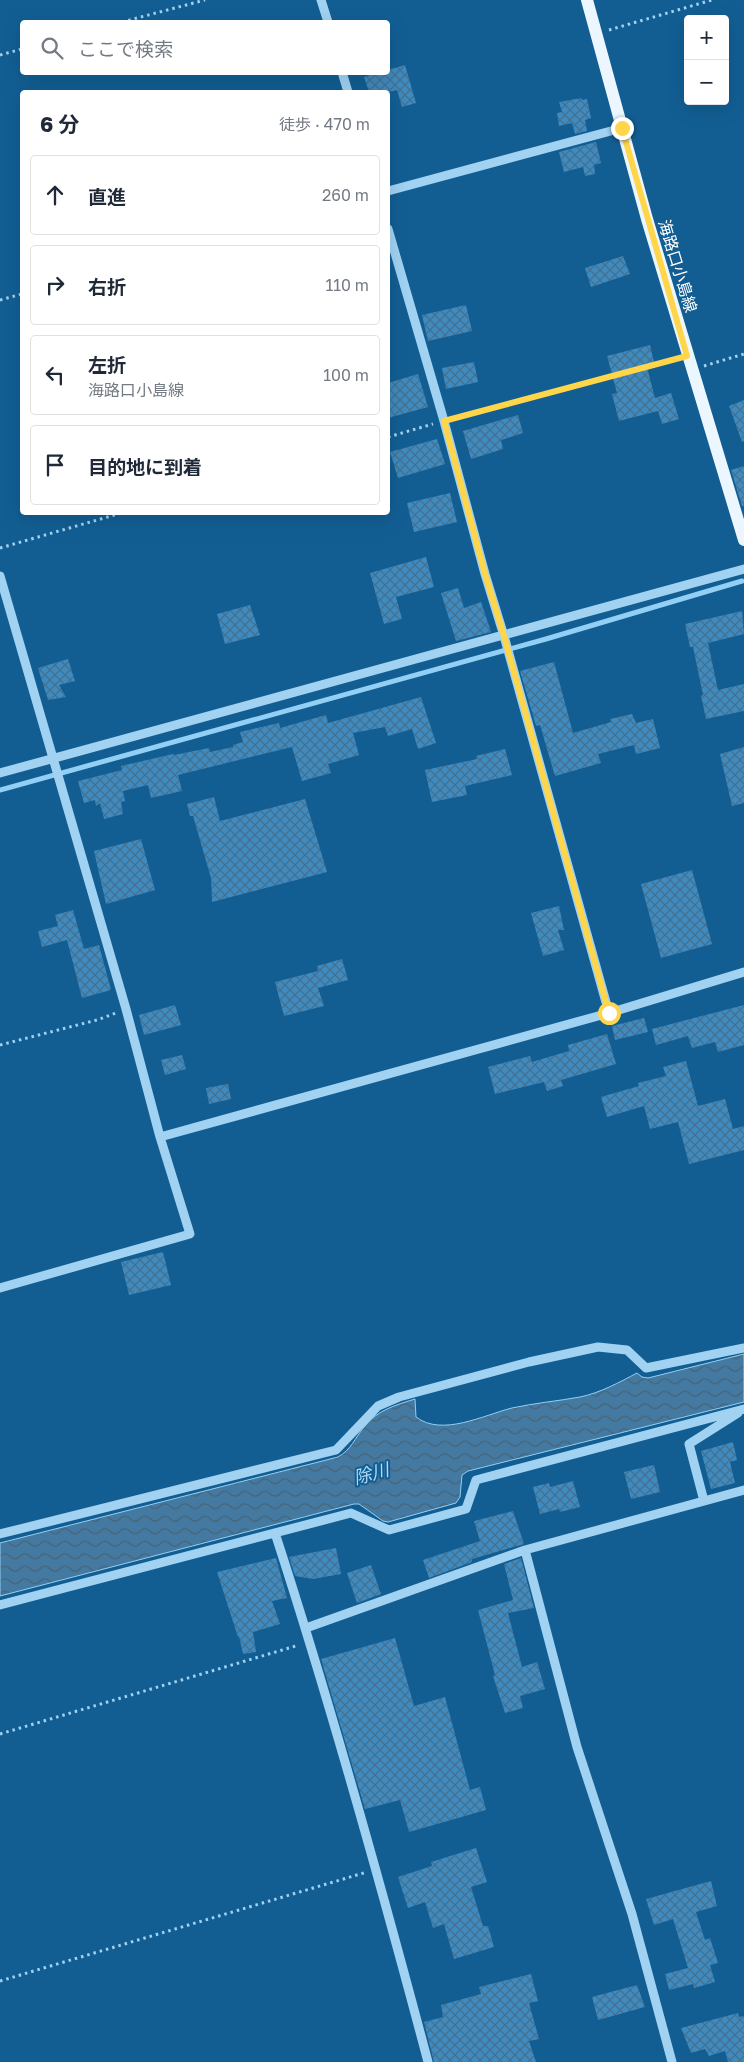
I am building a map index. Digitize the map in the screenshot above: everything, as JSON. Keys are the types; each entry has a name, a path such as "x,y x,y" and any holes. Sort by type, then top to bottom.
{"main road":[{"name":"海路口小島線","path":"587,0 687,356 744,540"}],"street":[{"path":"321,0 327,20"},
{"path":"343,75 347,90"},
{"path":"390,190 622,128"},
{"path":"390,237 444,421 485,574 609,1013"},
{"path":"0,773 744,569"},
{"path":"0,576 126,1009 160,1137 190,1234 0,1288"},
{"path":"160,1137 609,1013 744,972"},
{"path":"0,1534 336,1450 378,1406 399,1397 529,1362 598,1347 627,1350 646,1368 744,1348"},
{"path":"704,1502 689,1444 744,1409"},
{"path":"0,1605 351,1513 389,1530 466,1509 476,1480 744,1409"},
{"path":"306,1628 525,1550 744,1490"},
{"path":"275,1534 311,1641 377,1869 428,2062"},
{"path":"525,1550 577,1747 632,1914 672,2062"}],"path":[{"path":"130,20 205,0"},
{"path":"596,34 712,0"},
{"path":"0,55 20,50"},
{"path":"0,300 20,295"},
{"path":"692,370 744,354"},
{"path":"390,436 687,356"},
{"path":"0,548 115,515"},
{"path":"0,1045 97,1020 126,1009"},
{"path":"0,1734 311,1641"},
{"path":"0,1981 377,1869"}],"water":[{"name":"除川","path":"744,1354 744,1402 468,1471 462,1475 460,1497 456,1503 388,1522 383,1521 359,1504 354,1504 0,1596 0,1543 338,1457 350,1447 364,1427 375,1416 387,1409 415,1399 416,1417 426,1423 450,1425 463,1423 512,1408 595,1393 637,1373 642,1377 648,1378"}],"building":[{"path":"405,65 416,103 402,107 397,90 390,92 390,90 368,90 364,77 370,75 390,75 390,69"},
{"path":"582,98 582,100 587,99 591,118 585,120 587,131 575,134 572,123 559,126 557,113 562,112 559,102"},
{"path":"596,142 601,163 594,165 595,174 585,176 583,167 564,172 559,152"},
{"path":"623,256 630,274 591,287 585,268"},
{"path":"466,305 472,331 428,341 422,315"},
{"path":"650,345 654,362 646,364 655,398 671,393 679,419 662,424 658,411 619,421 612,394 617,393 607,356"},
{"path":"474,362 478,382 446,389 442,368"},
{"path":"418,374 428,407 390,417 390,382"},
{"path":"744,400 744,441 742,442 729,406"},
{"path":"518,415 523,433 501,440 503,449 471,459 463,431"},
{"path":"437,439 445,464 398,478 390,452"},
{"path":"744,466 744,506 742,506 731,470"},
{"path":"450,493 457,522 414,532 407,503"},
{"path":"426,557 434,587 396,597 402,619 384,624 370,573"},
{"path":"458,588 464,608 481,602 491,632 456,641 441,593"},
{"path":"250,605 260,635 225,644 217,614"},
{"path":"742,611 744,634 708,643 718,690 744,684 744,711 706,719 693,647 690,647 685,624"},
{"path":"68,659 75,681 59,685 66,697 48,700 38,668"},
{"path":"554,662 573,733 611,722 610,719 632,714 636,723 653,719 660,748 636,754 634,745 598,754 601,763 555,776 540,725 536,726 520,671"},
{"path":"421,697 436,743 418,749 412,729 388,736 385,727 353,733 359,755 328,764 331,773 302,781 292,747 178,775 182,791 151,798 148,785 123,791 125,801 121,802 123,814 104,819 100,803 96,806 95,800 84,803 78,781 122,770 121,766 173,754 209,748 210,752 233,747 233,745 243,742 240,732 279,723 280,728 326,715 328,723"},
{"path":"744,747 744,803 732,806 720,754"},
{"path":"505,749 512,775 465,786 467,795 432,802 425,770 477,759 476,756"},
{"path":"214,797 220,821 305,799 327,872 212,902 211,878 193,816 190,816 187,804"},
{"path":"141,839 155,890 106,904 94,851"},
{"path":"692,870 712,944 661,958 641,884"},
{"path":"559,906 564,930 558,930 564,950 543,956 531,913"},
{"path":"73,910 84,949 99,945 111,990 82,998 67,940 42,947 38,931 58,926 55,915"},
{"path":"342,959 348,980 318,988 324,1006 284,1016 275,982 318,971 317,966"},
{"path":"175,1005 181,1025 144,1035 139,1015"},
{"path":"744,1005 744,1045 718,1052 715,1042 692,1048 688,1036 656,1045 652,1029"},
{"path":"644,1018 648,1032 615,1040 612,1026"},
{"path":"607,1034 616,1064 561,1080 563,1086 547,1091 544,1082 495,1094 488,1067 530,1056 532,1062 569,1051 568,1045"},
{"path":"182,1055 186,1069 165,1075 161,1060"},
{"path":"686,1061 698,1106 725,1099 733,1129 744,1126 744,1150 689,1164 678,1122 650,1129 644,1106 607,1117 601,1097 639,1086 638,1083 666,1076 663,1067"},
{"path":"228,1084 231,1099 209,1104 206,1088"},
{"path":"163,1252 171,1285 129,1295 121,1262"},
{"path":"733,1442 737,1460 730,1462 735,1483 711,1489 701,1451"},
{"path":"654,1465 660,1492 631,1499 624,1472"},
{"path":"573,1481 580,1507 560,1512 559,1509 540,1514 533,1487 549,1483 550,1487"},
{"path":"513,1511 524,1544 472,1559 472,1562 429,1578 423,1560 480,1541 474,1521"},
{"path":"336,1548 341,1574 313,1579 295,1576 289,1557"},
{"path":"276,1558 287,1598 272,1601 280,1624 253,1632 256,1652 243,1654 239,1636 217,1572"},
{"path":"521,1558 534,1608 508,1613 522,1667 537,1662 545,1689 520,1696 523,1708 505,1713 493,1676 495,1675 478,1610 513,1600 504,1564"},
{"path":"371,1565 381,1594 357,1603 347,1573"},
{"path":"395,1638 414,1706 445,1697 470,1790 480,1787 486,1810 409,1832 400,1800 365,1809 321,1659"},
{"path":"476,1848 487,1882 471,1887 483,1926 488,1926 494,1947 454,1959 444,1924 433,1928 425,1902 408,1908 398,1877 432,1866 431,1862"},
{"path":"711,1881 717,1906 696,1912 705,1940 710,1938 718,1963 710,1965 715,1982 694,1988 693,1984 669,1990 665,1974 688,1968 673,1919 654,1925 646,1899"},
{"path":"531,1974 538,2001 529,2003 539,2039 529,2041 536,2062 434,2062 424,2022 443,2017 441,2005 481,1994 479,1987"},
{"path":"637,1985 645,2007 598,2020 592,1997"},
{"path":"738,2013 739,2017 744,2016 744,2062 728,2062 725,2051 709,2056 705,2049 691,2053 681,2028"}],"waterway":[{"path":"0,790 546,639 742,581"}],"route":[{"path":"609,1013 485,574 444,421 687,356 622,128"}]}
